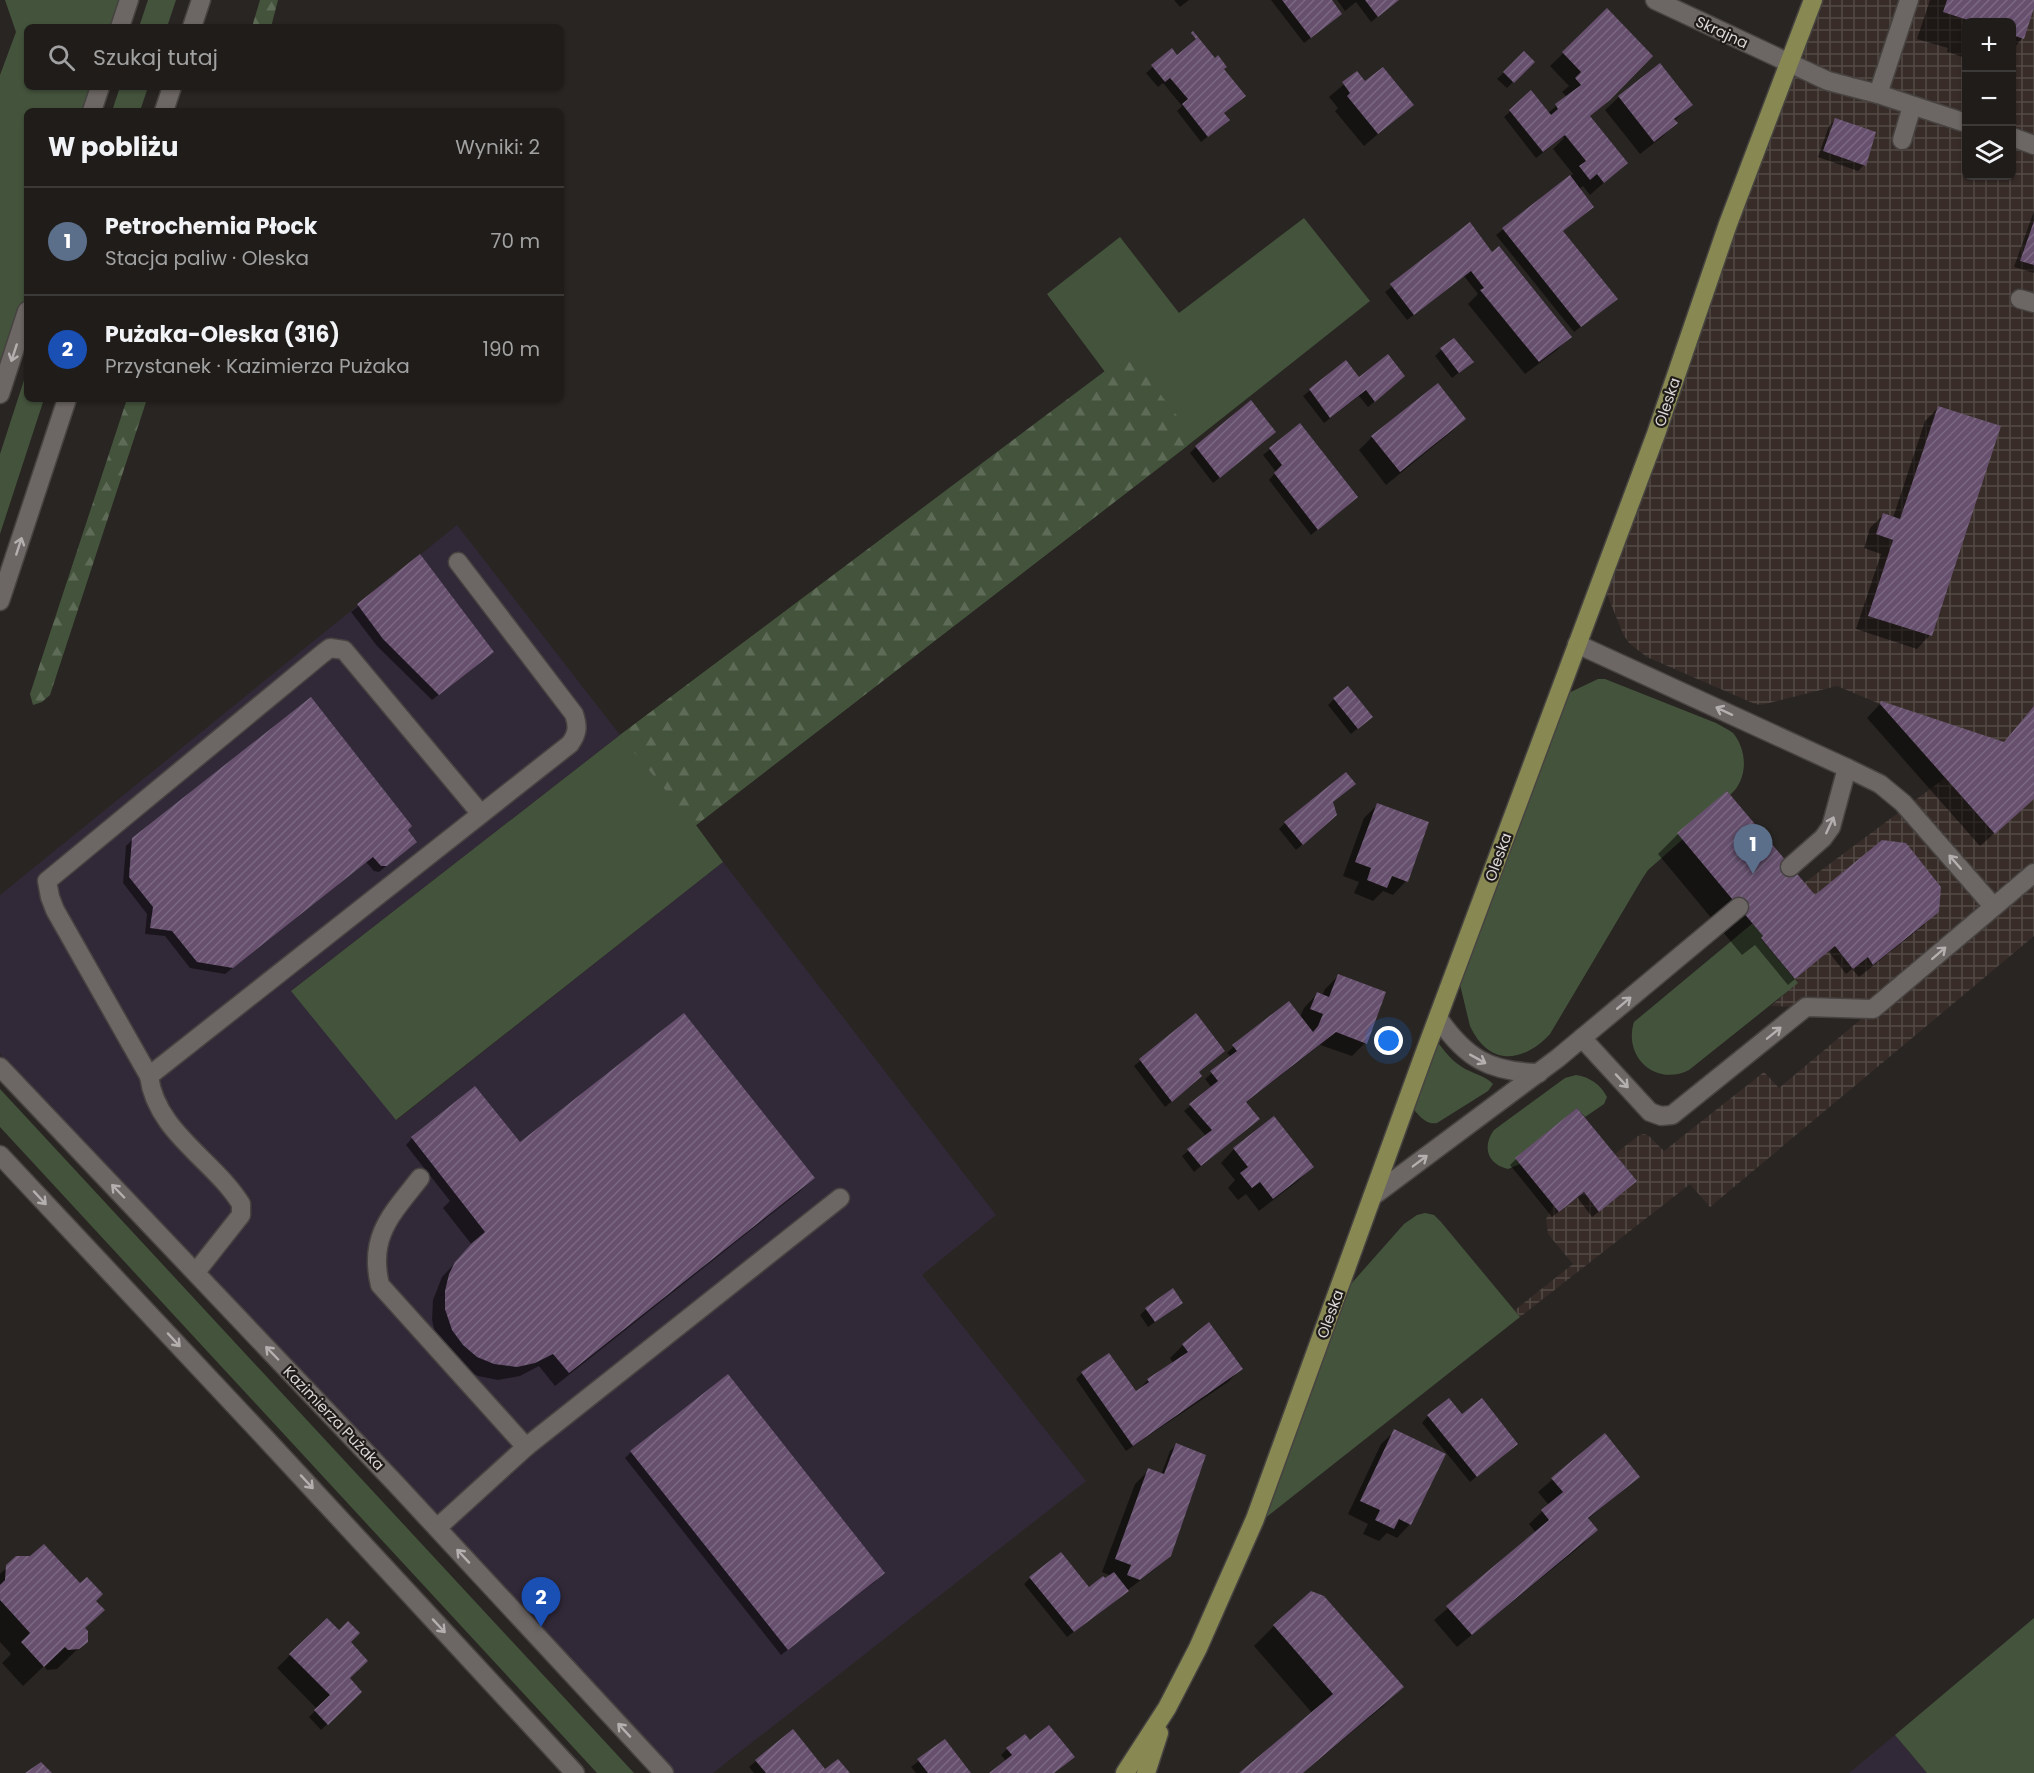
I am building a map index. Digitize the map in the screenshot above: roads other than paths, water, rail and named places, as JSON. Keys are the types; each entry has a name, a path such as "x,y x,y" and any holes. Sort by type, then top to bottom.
{"main road":[{"name":"Oleska","path":"1125,1773 1167,1708 1198,1648 1255,1519 1437,1018 1656,434 1728,224 1813,0"},
{"name":"Oleska","path":"1146,1773 1167,1708"}],"street":[{"path":"121,24 129,0"},
{"path":"193,24 201,0"},
{"name":"Skrajna","path":"1655,0 1828,81 1878,94 1962,122"},
{"path":"1878,94 1910,0"},
{"path":"93,108 99,90"},
{"path":"165,108 171,90"},
{"path":"1902,140 1912,106"},
{"path":"2016,138 2034,145"},
{"path":"0,394 24,320"},
{"path":"0,601 67,402"},
{"path":"149,1076 570,744 576,736 577,725 574,714 566,702 458,562"},
{"path":"1577,644 1880,784 1903,804 1993,906"},
{"path":"196,1272 241,1215 241,1204 165,1119 151,1091 149,1076 55,910 47,880 330,648 344,650 481,814"},
{"path":"1790,867 1823,838 1831,827 1847,768"},
{"path":"1582,1038 1650,1112 1661,1116 1672,1115 1806,1007 1873,1009 2034,873"},
{"path":"1373,1196 1539,1073 1739,907"},
{"path":"1437,1018 1461,1048 1476,1059 1508,1071 1539,1073"},
{"path":"0,1053 5,1072"},
{"name":"Kazimierza Pużaka","path":"5,1072 437,1528 664,1773"},
{"path":"0,1155 575,1773"},
{"path":"420,1178 394,1211 381,1234 376,1252 376,1268 380,1285 526,1447"},
{"path":"437,1528 526,1447 840,1198"}],"place":[{"name":"Petrochemia Płock","path":"1753,874"},
{"name":"Pużaka-Oleska (316)","path":"541,1627"}]}
